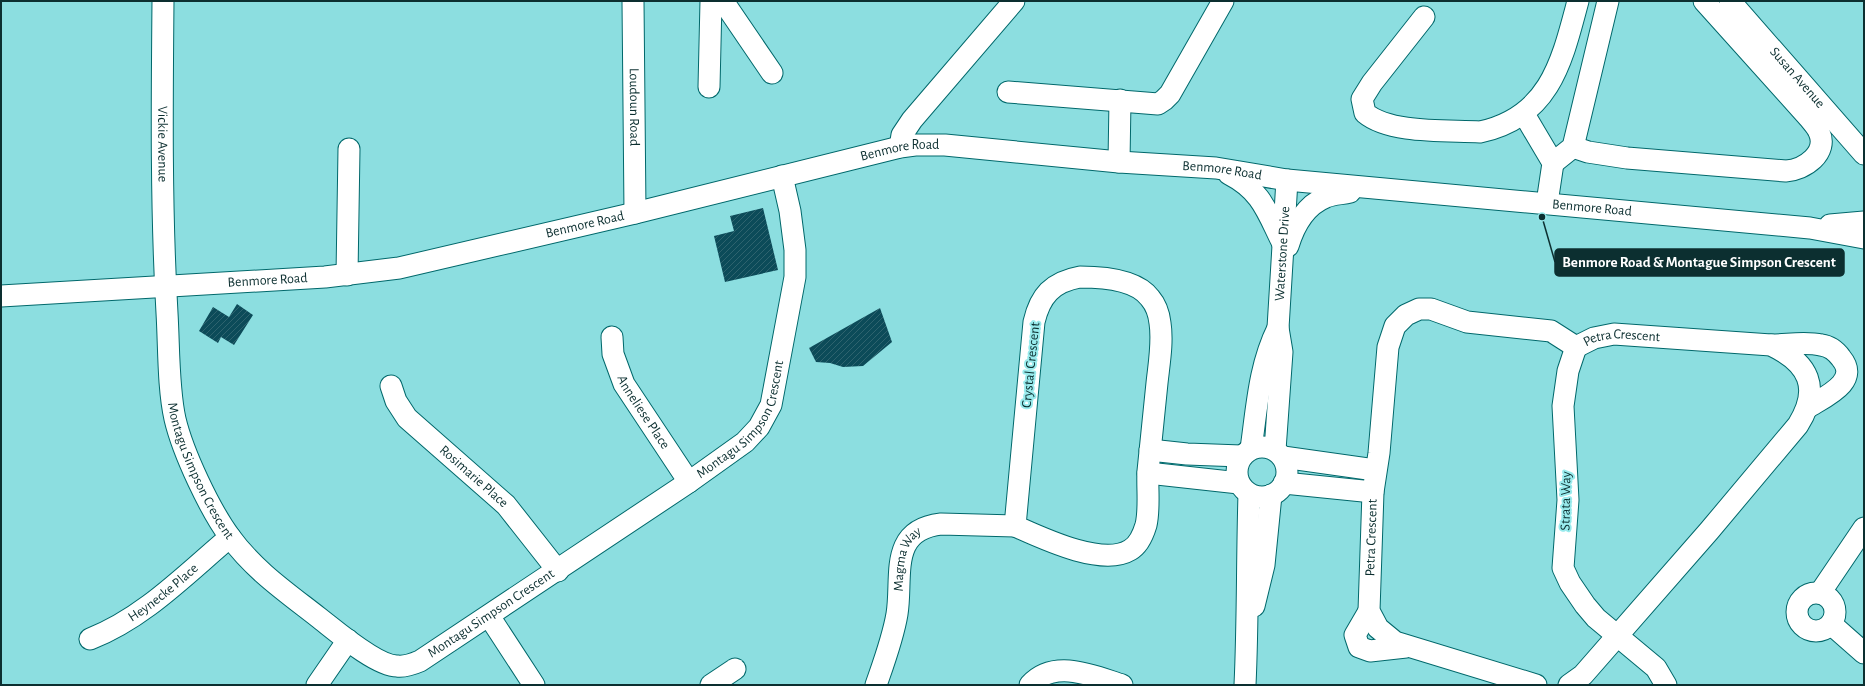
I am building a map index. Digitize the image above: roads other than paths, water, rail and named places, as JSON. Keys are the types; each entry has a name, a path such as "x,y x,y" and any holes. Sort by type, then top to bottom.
{"street":[{"name":"Vickie Avenue","path":"164,1 163,134 166,287"},
{"name":"Loudoun Road","path":"633,1 634,213"},
{"path":"709,87 711,1"},
{"path":"723,1 772,73"},
{"path":"900,147 905,128 1014,1"},
{"path":"1008,92 1120,100 1151,104 1164,100 1170,94 1223,1"},
{"path":"1424,17 1362,98 1365,113 1379,122 1395,127 1480,132 1490,130 1524,114 1543,94 1556,72 1565,50 1578,1"},
{"path":"1546,203 1553,163 1573,146 1608,1"},
{"path":"1573,146 1588,152 1627,158 1786,172 1797,170 1813,158 1819,151 1821,140 1819,132 1810,119 1704,1"},
{"name":"Susan Avenue","path":"1730,1 1864,154"},
{"path":"1119,162 1120,100"},
{"path":"1524,114 1553,163"},
{"name":"Benmore Road","path":"1,296 347,275 399,268 634,213 900,147 922,144 1119,162 1216,168 1287,180 1810,228 1864,238"},
{"path":"347,275 349,149"},
{"path":"1216,168 1246,184 1256,193 1283,254"},
{"name":"Montagu Simpson Crescent","path":"166,287 171,384 175,418 185,447 197,474 218,517 230,537 265,576 348,640 377,660 388,665 410,665 420,662 689,482 746,442 759,427 771,405 794,290 796,264 790,211 782,176"},
{"name":"Waterstone Drive","path":"1279,454 1282,352 1278,328 1287,180"},
{"path":"1283,254 1300,219 1312,205 1326,197 1369,188"},
{"name":"Benmore Road","path":"1810,228 1864,222"},
{"name":"Crystal Crescent","path":"1080,277 1097,277 1135,286 1150,296 1157,309 1160,323 1160,350 1150,450 1146,523 1141,540 1132,549 1124,553 1101,554 1074,550 1015,526 1034,322 1038,305 1047,293 1061,283 1080,277"},
{"name":"Petra Crescent","path":"1369,611 1373,492 1375,470 1379,453 1390,337 1395,326 1406,315 1418,309 1431,309 1467,322 1551,332 1576,348 1594,338 1614,334 1771,345 1793,358 1805,372 1811,390 1807,408 1798,425 1709,531 1616,635 1583,675 1569,685"},
{"name":"Waterstone Drive","path":"1246,453 1261,377 1269,346 1278,328"},
{"name":"Anneliese Place","path":"612,337 613,354 624,384 689,482"},
{"path":"1771,345 1821,345 1830,348 1843,360 1846,371 1845,382 1834,391 1807,408"},
{"name":"Strata Way","path":"1576,348 1568,371 1563,406 1568,500 1563,568 1570,583 1584,605 1616,635 1630,644 1656,668 1666,685"},
{"name":"Rosimarie Place","path":"391,386 396,401 407,418 440,449 506,505 558,571"},
{"path":"1150,450 1187,454 1246,453 1263,446 1279,454 1375,470"},
{"path":"1245,685 1248,623 1244,488 1236,469 1246,453"},
{"path":"1248,623 1262,571 1278,489 1287,470 1279,454"},
{"path":"1148,473 1244,488 1264,497 1278,489 1373,492"},
{"name":"Magma Way","path":"876,685 888,651 897,614 901,556 905,544 913,535 930,525 1015,526"},
{"path":"1820,593 1864,528"},
{"name":"Heynecke Place","path":"90,639 111,631 133,618 230,537"},
{"path":"1814,593 1826,595 1834,606 1836,612 1831,624 1821,631 1814,631 1808,630 1799,622 1797,609 1803,598 1814,593"},
{"path":"1369,611 1355,635 1359,647 1370,651 1406,647"},
{"path":"1369,611 1373,621 1386,636 1406,647 1536,685"},
{"path":"489,616 534,685"},
{"path":"1831,624 1864,654"},
{"path":"317,685 348,640"},
{"path":"711,685 735,669"},
{"path":"1030,685 1048,673 1065,670 1122,685"}],"place":[{"name":"Benmore Road & Montague Simpson Crescent","path":"1542,217"}]}
